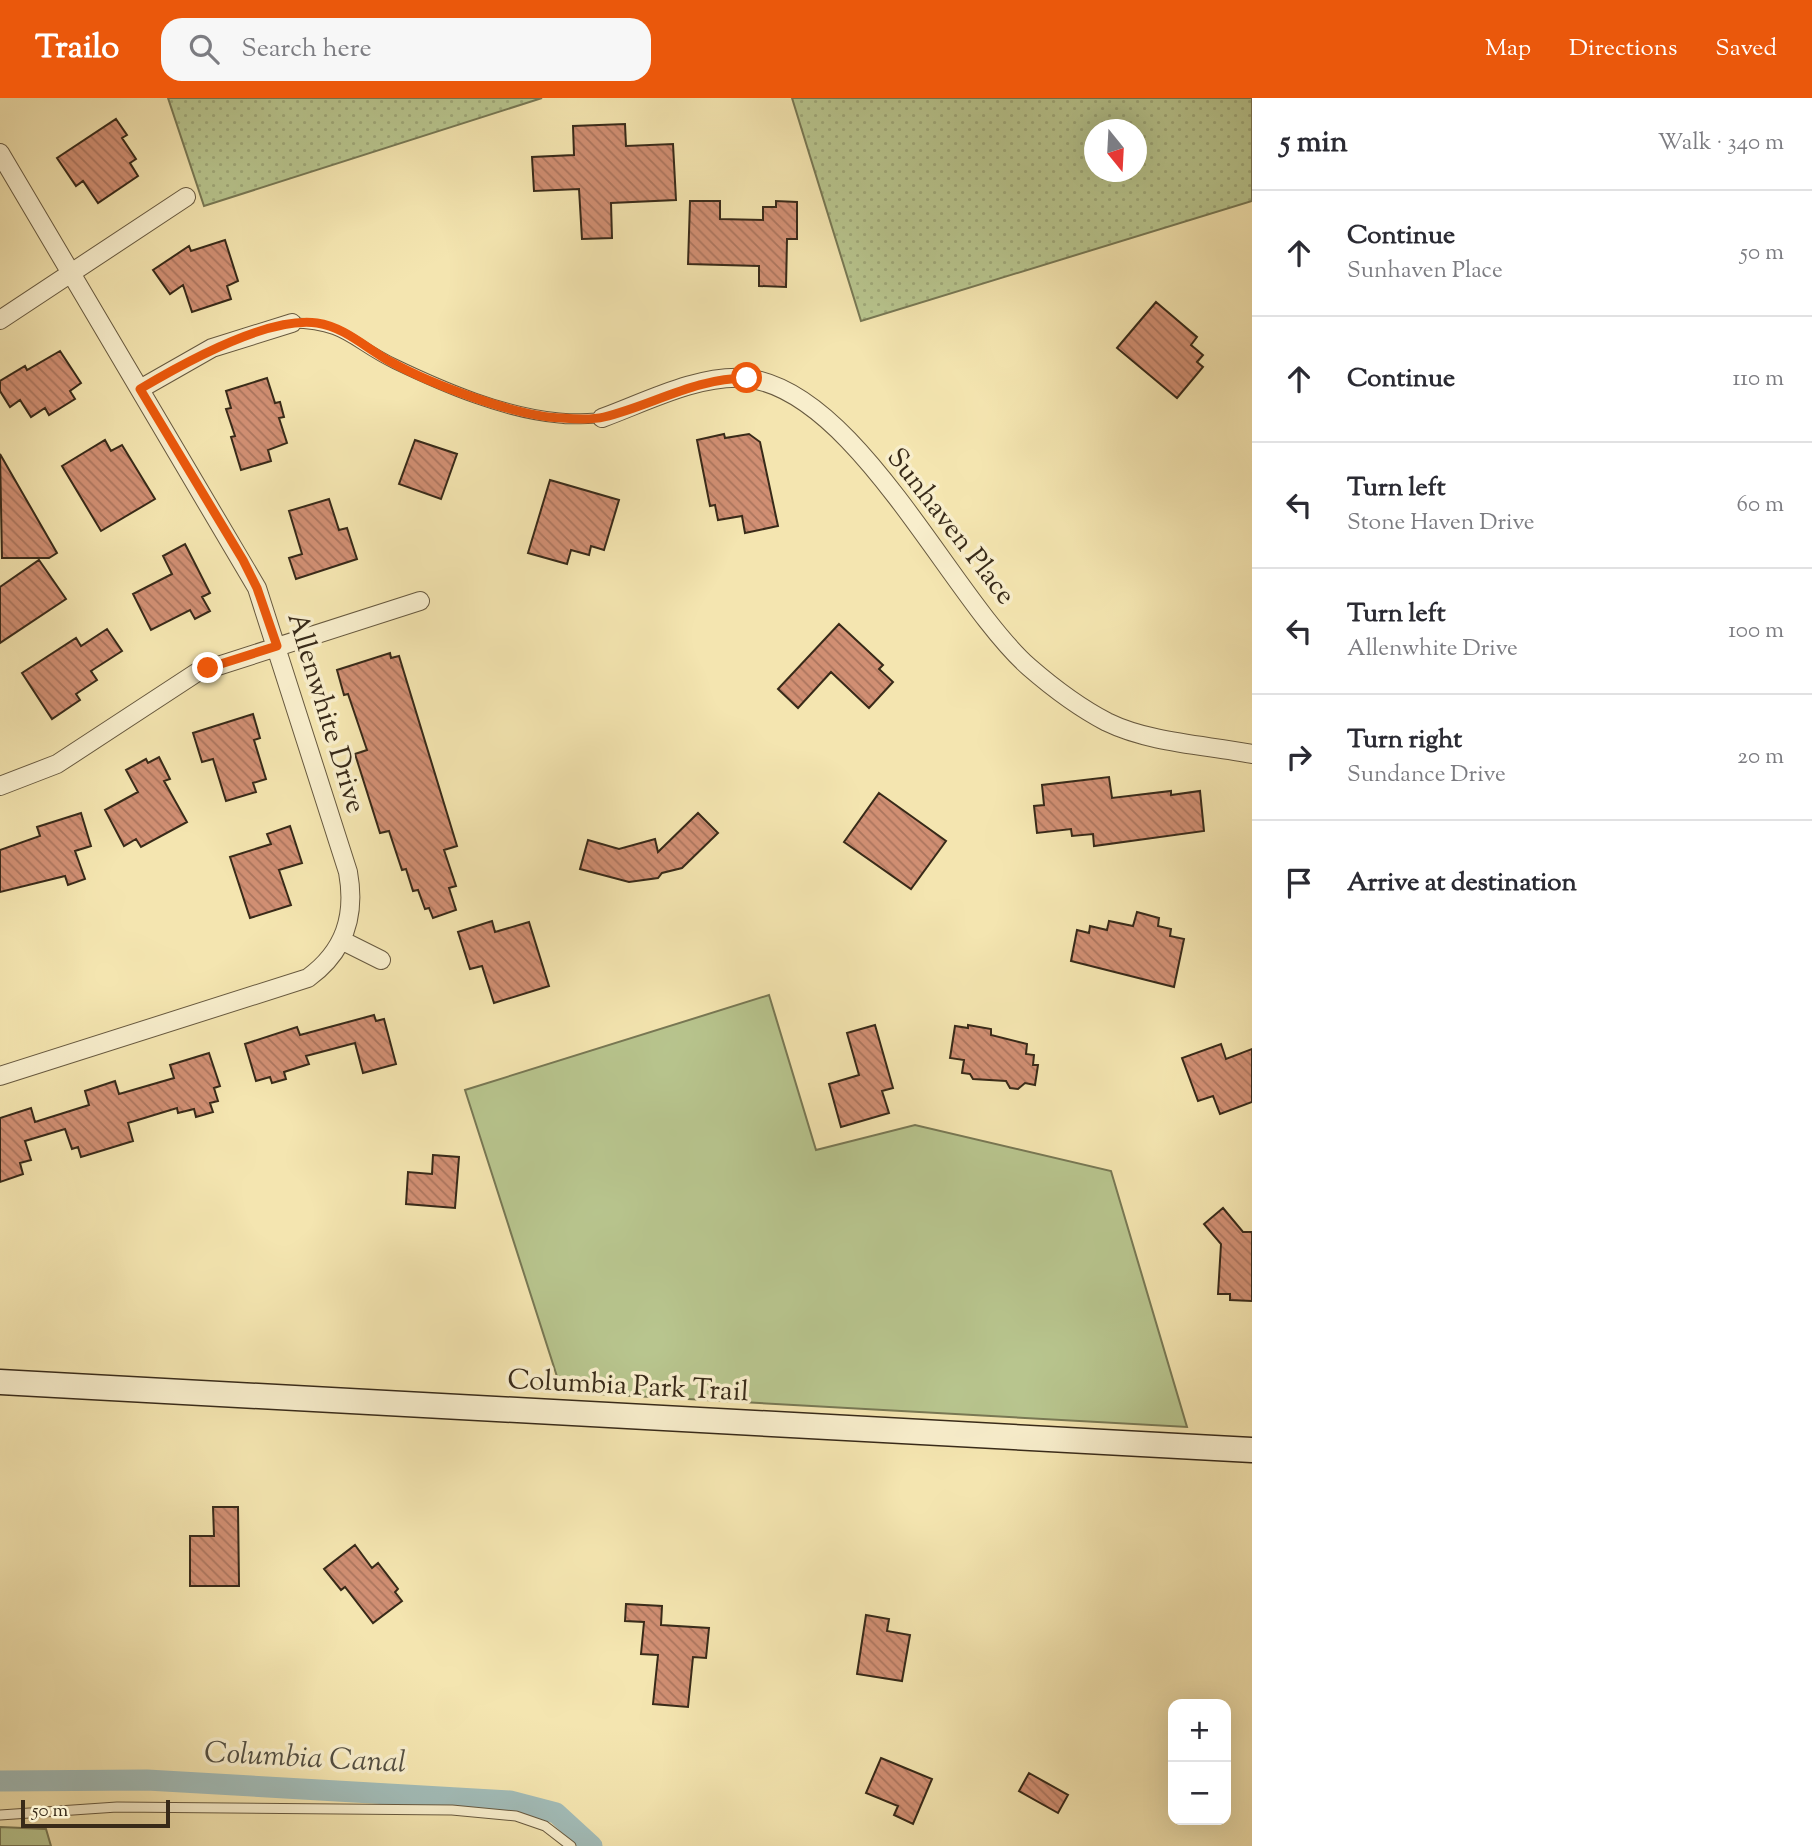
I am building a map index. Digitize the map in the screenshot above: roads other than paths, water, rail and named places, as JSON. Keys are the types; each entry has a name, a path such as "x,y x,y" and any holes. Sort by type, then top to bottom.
{"main road":[{"name":"Columbia Park Trail","path":"0,1382 1252,1450"}],"street":[{"name":"Allenwhite Drive","path":"0,153 243,560 257,588 348,872 351,902 342,941 320,969 289,986 0,1076"},
{"path":"0,320 186,197"},
{"path":"140,389 212,348 292,323"},
{"name":"Sunhaven Place","path":"602,418 684,388 727,378 747,378 795,398 822,416 852,445 903,505 1010,647 1032,669 1108,722 1151,735 1252,754"},
{"path":"0,786 57,764 196,673 420,601"},
{"path":"342,941 381,960"}],"lane":[{"path":"292,323 317,323 347,334 392,363 454,389 510,407 559,418 602,418"},
{"path":"0,1815 35,1815 117,1807 452,1810 516,1816 545,1826 571,1846"}],"waterway":[{"name":"Columbia Canal","path":"0,1781 147,1780 510,1801 556,1813 592,1846"}]}
